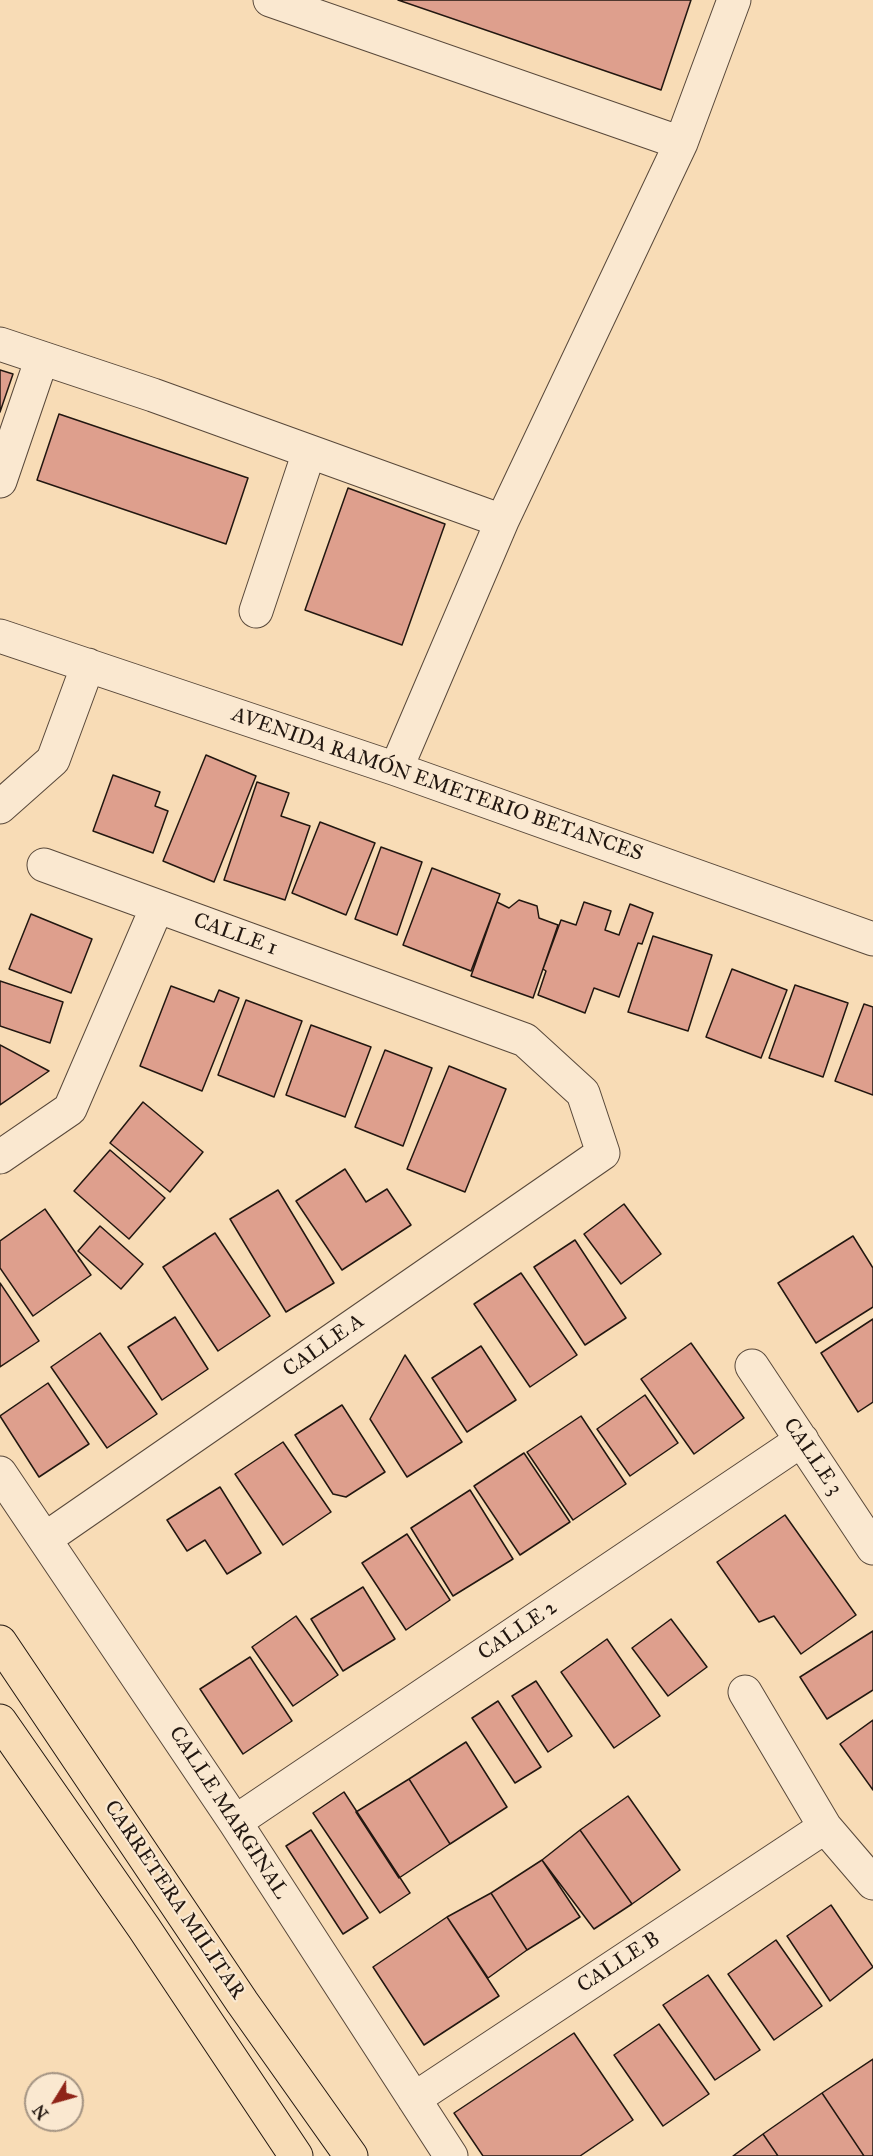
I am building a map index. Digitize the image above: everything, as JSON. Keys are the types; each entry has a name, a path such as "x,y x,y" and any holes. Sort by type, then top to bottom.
{"main road":[{"name":"CARRETERA MILITAR","path":"0,1642 242,2002 351,2156"},
{"name":"CARRETERA MILITAR","path":"0,1721 144,1928 296,2156"}],"street":[{"path":"270,0 681,143"},
{"path":"396,768 502,521 681,143 734,0"},
{"path":"0,344 502,521"},
{"path":"0,481 42,358"},
{"path":"256,611 309,452"},
{"name":"AVENIDA RAMÓN EMETERIO BETANCES","path":"0,636 396,768 873,939"},
{"path":"0,807 53,760 88,665"},
{"name":"CALLE 1","path":"44,865 525,1040 583,1093 603,1153"},
{"path":"0,1156 70,1109 157,907"},
{"name":"CALLE A","path":"45,1539 603,1153"},
{"name":"CALLE 3","path":"752,1366 873,1548"},
{"name":"CALLE 2","path":"235,1822 801,1440"},
{"name":"CALLE MARGINAL","path":"0,1473 235,1822 451,2156"},
{"path":"745,1692 825,1827 873,1883"},
{"name":"CALLE B","path":"414,2099 825,1827"}],"building":[{"path":"398,0 691,0 661,90"},
{"path":"0,370 13,374 0,412"},
{"path":"59,414 248,478 226,544 37,480"},
{"path":"348,488 445,524 402,645 305,610"},
{"path":"206,755 256,776 214,882 163,861"},
{"path":"113,775 160,792 155,806 168,811 153,853 93,831"},
{"path":"257,782 289,793 281,816 310,826 285,900 224,880"},
{"path":"320,822 375,843 346,915 292,893"},
{"path":"381,847 422,862 397,935 355,919"},
{"path":"432,868 500,894 471,971 403,945"},
{"path":"519,900 537,906 539,918 558,925 533,998 471,976 497,902 509,908"},
{"path":"584,902 611,911 605,930 619,935 630,904 653,913 642,944 638,943 619,997 594,988 585,1013 538,995 546,971 543,969 561,920 576,925"},
{"path":"31,914 92,939 71,993 9,969"},
{"path":"653,936 712,955 688,1031 628,1012"},
{"path":"732,969 787,990 761,1058 706,1037"},
{"path":"0,981 63,1002 50,1043 0,1026"},
{"path":"795,985 848,1003 823,1077 769,1058"},
{"path":"171,986 214,1002 219,990 239,998 202,1091 140,1066"},
{"path":"246,1000 302,1021 274,1097 218,1075"},
{"path":"864,1004 873,1007 873,1095 835,1081"},
{"path":"311,1025 371,1047 345,1117 286,1095"},
{"path":"0,1045 49,1071 0,1105"},
{"path":"385,1050 432,1068 403,1146 355,1127"},
{"path":"449,1066 506,1089 465,1192 407,1169"},
{"path":"143,1102 203,1152 170,1192 110,1143"},
{"path":"110,1150 165,1198 129,1239 74,1191"},
{"path":"345,1169 366,1202 387,1189 411,1225 342,1270 296,1201"},
{"path":"278,1190 334,1283 286,1312 230,1219"},
{"path":"624,1204 661,1254 621,1284 584,1234"},
{"path":"45,1209 91,1275 33,1316 0,1268 0,1241"},
{"path":"100,1226 143,1264 121,1289 78,1251"},
{"path":"215,1233 270,1316 218,1351 163,1267"},
{"path":"853,1236 873,1268 873,1307 816,1343 778,1283"},
{"path":"575,1240 626,1318 585,1345 534,1267"},
{"path":"521,1273 577,1355 530,1387 474,1304"},
{"path":"0,1283 39,1341 0,1367"},
{"path":"175,1317 208,1369 162,1400 128,1347"},
{"path":"873,1319 873,1402 858,1412 821,1353"},
{"path":"100,1333 157,1414 107,1448 51,1367"},
{"path":"691,1343 744,1418 694,1454 641,1379"},
{"path":"481,1346 516,1400 467,1432 432,1378"},
{"path":"405,1355 462,1442 407,1477 370,1419"},
{"path":"48,1383 89,1444 39,1477 0,1416"},
{"path":"645,1395 678,1443 630,1476 597,1429"},
{"path":"342,1405 385,1472 346,1497 333,1494 295,1435"},
{"path":"581,1416 626,1484 573,1520 527,1452"},
{"path":"283,1442 331,1512 283,1545 235,1474"},
{"path":"524,1453 570,1522 520,1555 474,1486"},
{"path":"220,1487 261,1553 227,1574 205,1540 187,1551 167,1520"},
{"path":"470,1490 513,1559 453,1596 411,1528"},
{"path":"785,1515 856,1615 801,1654 774,1616 759,1622 717,1562"},
{"path":"407,1534 450,1600 406,1630 362,1563"},
{"path":"363,1587 395,1639 343,1671 311,1619"},
{"path":"296,1616 338,1675 293,1706 252,1647"},
{"path":"671,1619 707,1667 668,1696 632,1648"},
{"path":"873,1631 873,1690 827,1719 800,1677"},
{"path":"607,1639 660,1716 614,1748 561,1672"},
{"path":"250,1657 292,1721 243,1754 200,1689"},
{"path":"536,1681 572,1736 548,1752 512,1696"},
{"path":"498,1701 541,1767 515,1783 472,1718"},
{"path":"873,1720 873,1790 840,1744"},
{"path":"466,1742 507,1807 450,1844 409,1779"},
{"path":"409,1779 450,1844 399,1878 356,1812"},
{"path":"344,1792 410,1893 380,1913 313,1813"},
{"path":"628,1796 680,1870 632,1904 580,1830"},
{"path":"311,1830 368,1918 343,1934 286,1846"},
{"path":"580,1830 632,1904 594,1929 542,1860"},
{"path":"542,1860 580,1917 527,1950 491,1893"},
{"path":"491,1893 527,1950 488,1978 447,1917"},
{"path":"831,1905 873,1967 830,2001 787,1936"},
{"path":"447,1917 499,1996 424,2045 373,1967"},
{"path":"776,1940 822,2006 774,2040 728,1974"},
{"path":"708,1975 760,2050 715,2080 663,2005"},
{"path":"659,2024 709,2094 663,2126 614,2055"},
{"path":"574,2033 633,2120 580,2156 483,2156 454,2113"},
{"path":"873,2059 873,2156 864,2156 822,2093"},
{"path":"822,2093 864,2156 778,2156 763,2134"},
{"path":"763,2134 778,2156 733,2156"}]}
